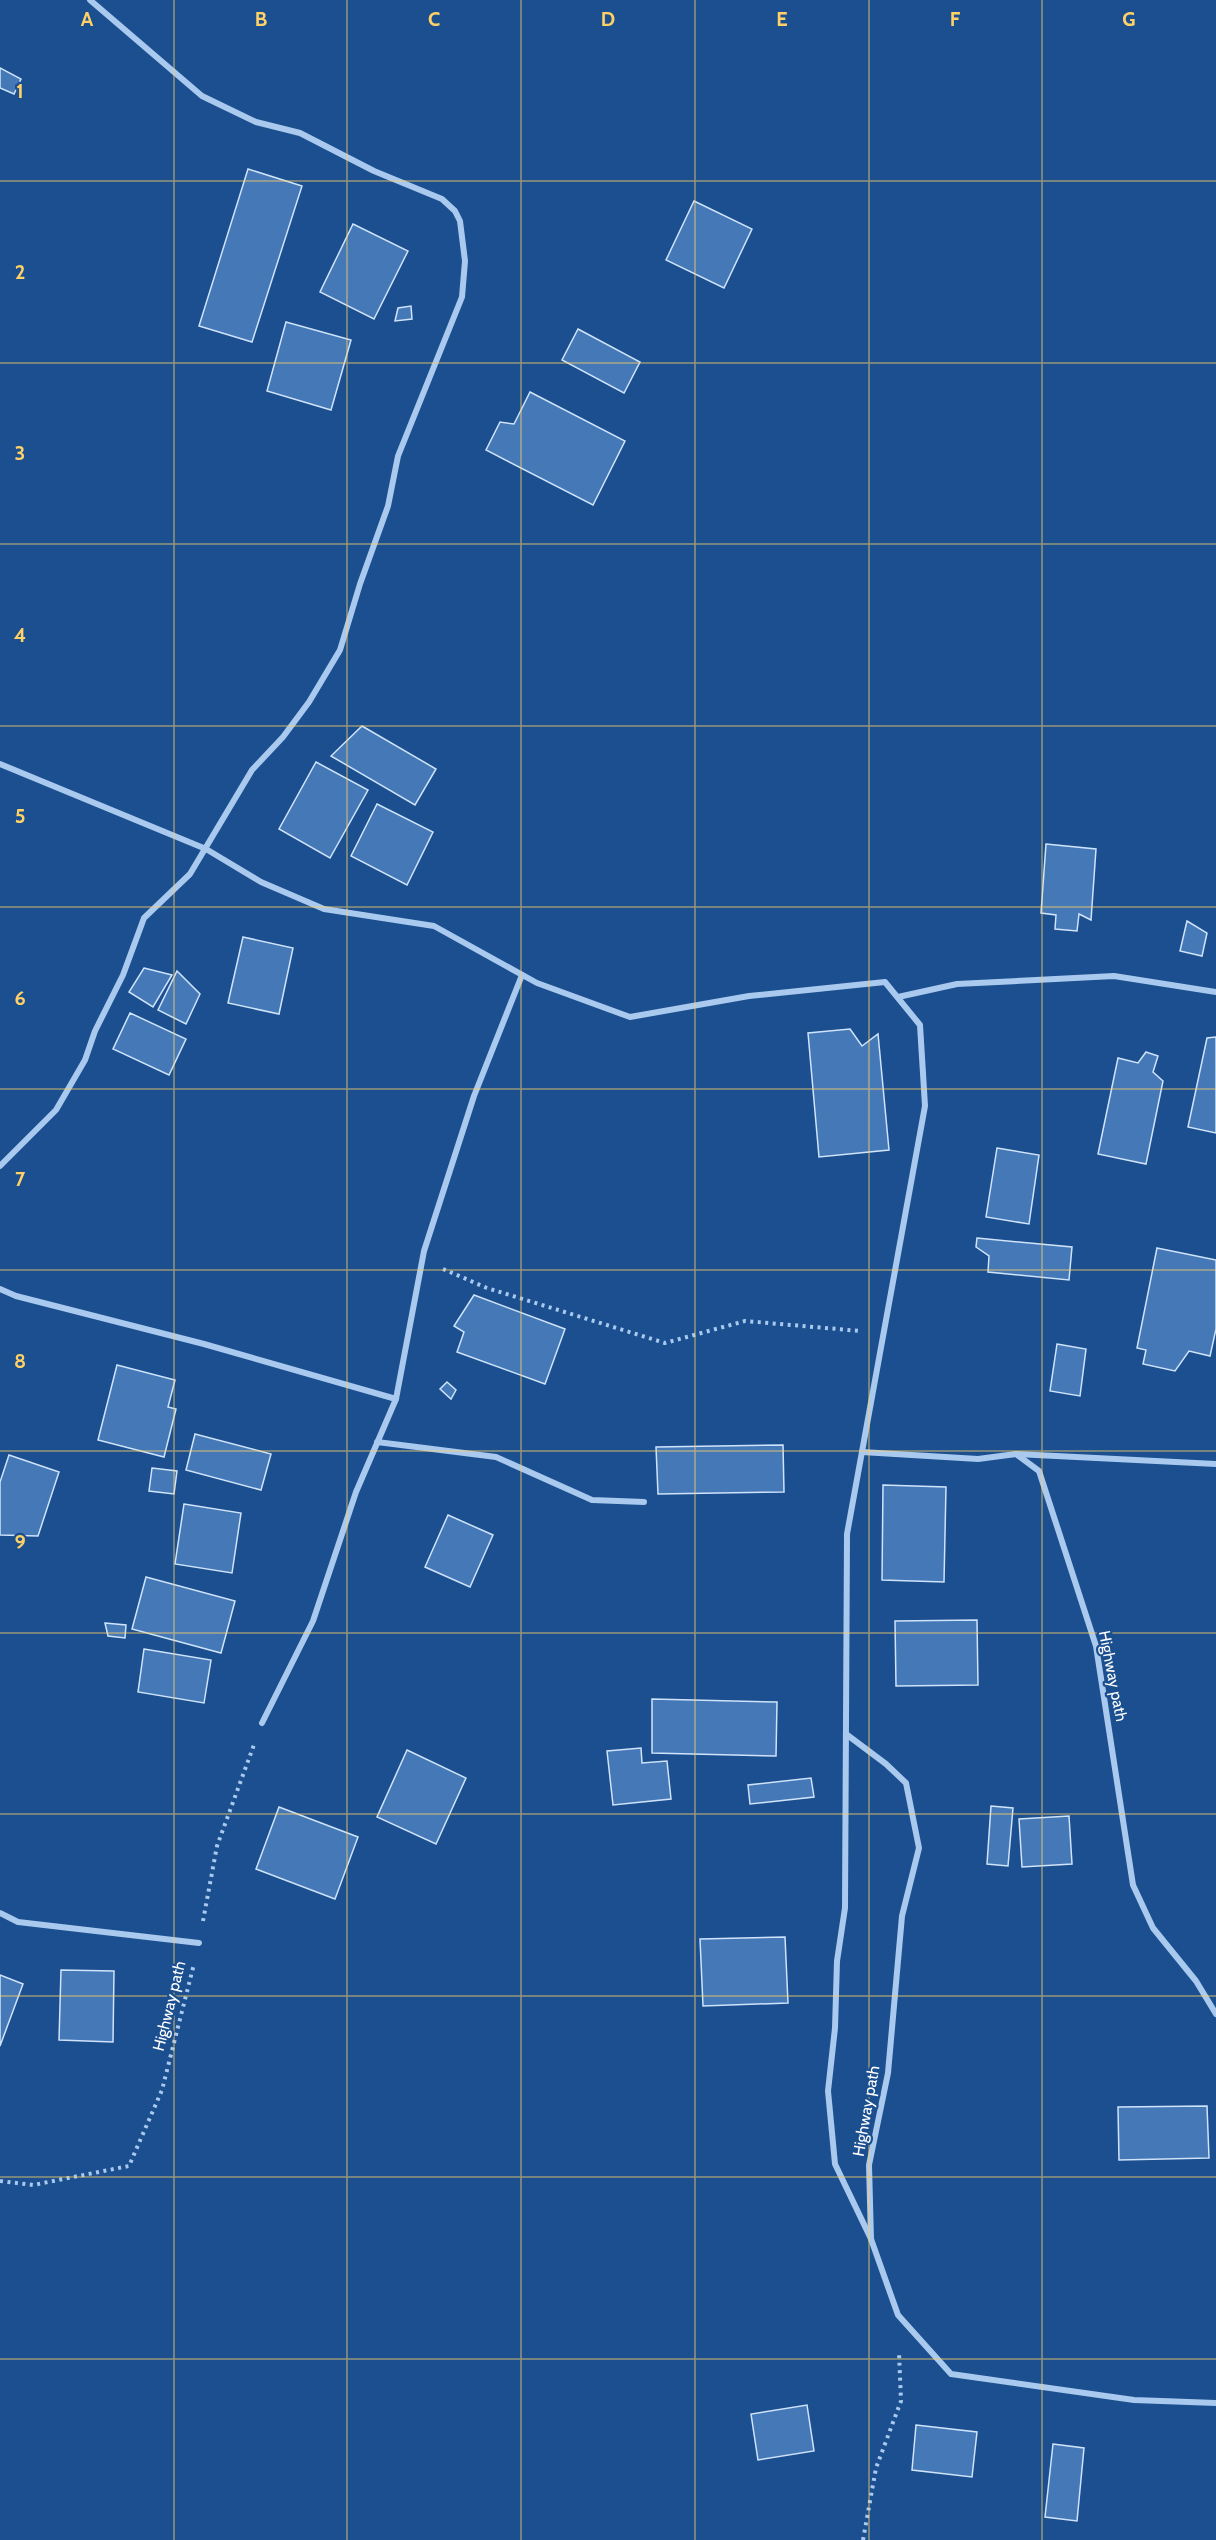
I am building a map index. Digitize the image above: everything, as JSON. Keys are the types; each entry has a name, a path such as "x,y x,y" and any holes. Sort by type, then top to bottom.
{"street":[{"path":"0,1166 56,1110 85,1060 123,975 144,918 189,874 252,770 283,737 309,702 340,650 360,584 388,506 398,456 462,297 465,261 463,234 454,211 442,199 374,171 300,133 256,122 202,96 90,0"},
{"path":"0,764 206,849 261,882 324,909 434,926 537,983 630,1017 749,996 885,982 898,997 957,984 1114,976 1216,992"},
{"path":"262,1723 313,1621 356,1492 396,1399 423,1260 474,1096 522,975"},
{"name":"Highway path","path":"898,997 920,1025 925,1106 847,1534 845,1908 837,1961 835,2028 828,2091 835,2164 871,2239 898,2315 951,2374 1134,2400 1216,2403"},
{"path":"0,1289 16,1296 204,1344 396,1399"},
{"path":"377,1442 496,1457 592,1500 644,1502"},
{"path":"862,1452 978,1459 1016,1454 1216,1464"},
{"name":"Highway path","path":"1016,1454 1039,1471 1096,1646 1133,1885 1153,1928 1196,1981 1216,2014"},
{"name":"Highway path","path":"846,1734 886,1764 906,1783 919,1848 902,1916 888,2073 869,2165 871,2239"},
{"path":"0,1913 18,1922 199,1943"}],"path":[{"path":"423,1260 487,1288 665,1343 745,1321 845,1328 883,1335"},
{"name":"Highway path","path":"0,2181 33,2185 129,2166 162,2090 199,1943 217,1846 262,1723"},
{"path":"863,2540 876,2468 901,2401 898,2315"}],"building":[{"path":"0,68 21,79 14,94 0,88"},
{"path":"248,169 302,186 252,342 199,326"},
{"path":"694,201 752,229 724,288 666,260"},
{"path":"353,224 408,251 374,319 320,292"},
{"path":"411,306 412,319 395,321 398,308"},
{"path":"286,322 351,340 331,410 267,391"},
{"path":"578,329 640,362 624,393 562,360"},
{"path":"530,392 625,441 593,505 486,450 500,422 514,424"},
{"path":"362,726 436,769 415,805 331,756"},
{"path":"316,762 368,790 330,858 279,829"},
{"path":"377,804 433,832 407,885 351,856"},
{"path":"1046,844 1096,849 1091,920 1079,914 1077,931 1055,929 1056,915 1041,913"},
{"path":"1187,921 1207,933 1202,956 1180,951"},
{"path":"243,937 293,948 279,1014 228,1003"},
{"path":"144,968 172,975 153,1007 129,992"},
{"path":"177,971 200,994 186,1024 158,1010"},
{"path":"130,1013 186,1039 169,1075 113,1049"},
{"path":"850,1029 862,1046 878,1034 889,1150 819,1157 808,1033"},
{"path":"1216,1037 1216,1133 1188,1127 1207,1038"},
{"path":"1146,1052 1158,1056 1153,1072 1163,1081 1146,1164 1098,1154 1118,1058 1138,1063"},
{"path":"997,1148 1039,1155 1029,1224 986,1217"},
{"path":"977,1238 1072,1247 1069,1280 988,1272 989,1256 976,1247"},
{"path":"1157,1248 1216,1260 1216,1329 1210,1356 1189,1351 1175,1371 1143,1364 1146,1350 1137,1348"},
{"path":"474,1295 565,1329 545,1384 457,1352 464,1332 454,1326"},
{"path":"1057,1344 1086,1349 1080,1396 1050,1391"},
{"path":"117,1365 175,1380 168,1407 176,1409 164,1457 98,1440"},
{"path":"447,1382 456,1390 451,1399 440,1389"},
{"path":"195,1434 271,1454 261,1490 186,1470"},
{"path":"783,1445 784,1492 658,1494 656,1447"},
{"path":"9,1455 59,1472 38,1536 0,1535 0,1482"},
{"path":"152,1468 177,1471 174,1494 149,1491"},
{"path":"883,1485 946,1487 944,1582 882,1580"},
{"path":"184,1504 241,1513 232,1573 175,1564"},
{"path":"448,1515 493,1535 470,1587 425,1567"},
{"path":"146,1577 235,1601 221,1653 132,1629"},
{"path":"977,1620 978,1685 896,1686 895,1621"},
{"path":"105,1623 126,1625 125,1638 108,1636"},
{"path":"144,1649 211,1660 204,1703 138,1692"},
{"path":"652,1699 777,1702 776,1756 652,1753"},
{"path":"641,1748 642,1763 667,1761 671,1799 613,1805 607,1751"},
{"path":"407,1750 466,1778 436,1844 377,1817"},
{"path":"811,1778 814,1797 750,1804 748,1785"},
{"path":"991,1806 1013,1808 1008,1866 987,1864"},
{"path":"279,1807 358,1837 335,1899 256,1869"},
{"path":"1069,1816 1072,1864 1022,1867 1019,1819"},
{"path":"785,1937 788,2003 703,2006 700,1939"},
{"path":"61,1970 114,1971 113,2042 59,2040"},
{"path":"0,1975 23,1984 0,2046"},
{"path":"1207,2106 1209,2158 1119,2160 1118,2107"},
{"path":"807,2405 814,2451 758,2460 751,2414"},
{"path":"916,2425 977,2432 972,2477 912,2470"},
{"path":"1053,2444 1084,2448 1077,2521 1045,2517"}]}
